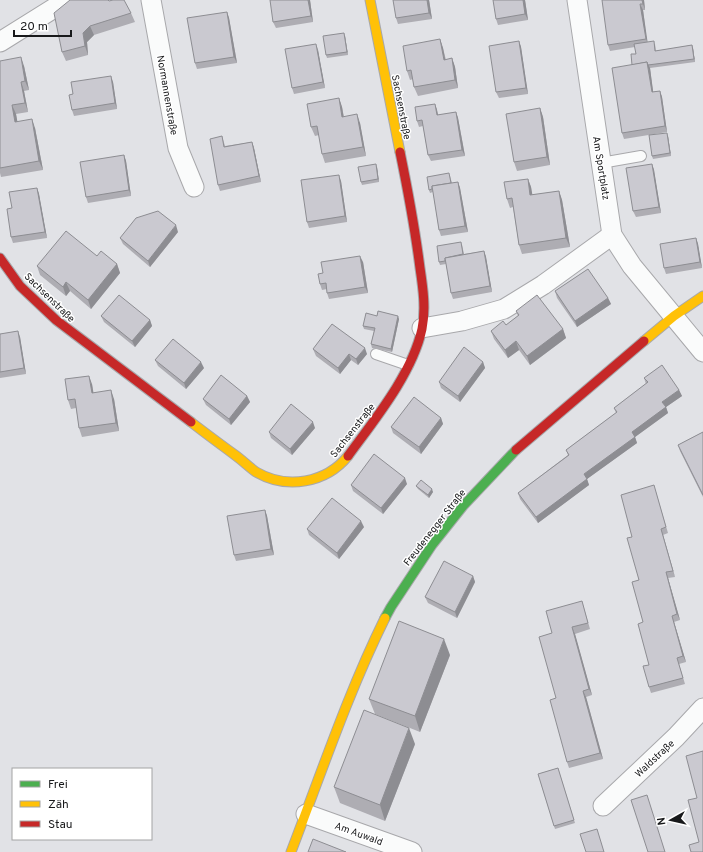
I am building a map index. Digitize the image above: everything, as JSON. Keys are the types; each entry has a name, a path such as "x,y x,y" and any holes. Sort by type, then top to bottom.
{"street":[{"path":"0,42 67,0"},
{"name":"Normannenstraße","path":"151,0 178,148 194,187"},
{"name":"Sachsenstraße","path":"0,258 20,286 56,320 257,472 278,480 300,482 316,479 333,470 346,458 369,430 385,405 412,358 422,328 424,300 416,234 370,0"},
{"name":"Am Sportplatz","path":"577,0 612,235 632,266 703,352"},
{"path":"422,328 462,321 504,309 543,285 612,235"},
{"name":"Freudenegger Straße","path":"291,852 348,700 373,643 391,607 432,546 463,506 518,446 674,316 703,296"},
{"name":"Waldstraße","path":"603,806 676,737 703,708"},
{"name":"Am Auwald","path":"306,814 412,852"}],"lane":[{"path":"601,163 641,156"},
{"path":"376,354 408,366"}],"building":[{"path":"70,0 124,0 131,13 90,26 83,33 85,46 62,52 54,13"},
{"path":"270,0 308,0 311,16 273,22"},
{"path":"393,0 427,0 429,13 396,18"},
{"path":"493,0 523,0 525,14 496,19"},
{"path":"602,0 642,0 643,4 640,4 646,39 608,45"},
{"path":"227,12 234,57 195,63 187,18"},
{"path":"344,33 347,52 326,55 323,36"},
{"path":"440,39 444,60 452,58 455,80 414,87 411,70 407,71 403,46"},
{"path":"519,41 526,88 496,92 489,46"},
{"path":"654,41 655,51 692,45 694,59 648,65 647,62 632,65 631,54 636,54 634,44"},
{"path":"316,44 323,82 292,88 285,49"},
{"path":"21,57 25,81 21,82 25,103 12,105 15,122 32,119 39,161 0,168 0,61"},
{"path":"647,62 652,92 660,91 665,126 622,133 612,68"},
{"path":"111,76 115,103 72,110 69,95 73,94 71,82"},
{"path":"339,98 342,117 357,114 363,147 322,154 317,126 311,127 307,104"},
{"path":"435,104 437,115 456,112 462,150 428,155 422,120 417,121 415,107"},
{"path":"540,108 547,157 514,162 506,114"},
{"path":"667,133 670,153 652,156 649,135"},
{"path":"222,136 224,147 252,142 259,176 218,185 210,139"},
{"path":"124,155 129,190 86,197 80,162"},
{"path":"376,164 378,179 361,182 358,167"},
{"path":"652,164 659,207 633,211 626,168"},
{"path":"449,173 451,183 432,186 432,189 429,190 427,177"},
{"path":"339,175 345,216 307,222 301,180"},
{"path":"528,179 530,195 559,191 566,238 519,245 512,198 507,199 504,182"},
{"path":"458,182 465,226 439,230 432,186"},
{"path":"37,188 45,232 11,237 7,209 12,208 9,192"},
{"path":"158,211 176,225 148,261 120,238 136,218"},
{"path":"66,231 97,256 101,251 117,264 88,300 66,282 63,287 37,266"},
{"path":"696,238 700,262 664,268 660,244"},
{"path":"461,242 463,254 445,258 445,261 439,262 437,246"},
{"path":"484,251 490,286 451,293 445,258"},
{"path":"360,256 365,287 327,293 326,283 320,284 318,274 323,273 321,262"},
{"path":"588,269 608,298 575,321 555,291"},
{"path":"119,295 150,320 132,341 101,316"},
{"path":"537,295 563,329 527,356 516,341 505,350 491,331 503,321 506,325 519,315 516,311"},
{"path":"378,311 398,316 391,349 371,344 375,328 363,326 366,313 377,316"},
{"path":"332,324 365,348 356,359 349,354 338,368 313,349"},
{"path":"18,331 24,368 0,372 0,334"},
{"path":"173,339 201,362 184,383 155,360"},
{"path":"464,347 483,362 458,396 439,382"},
{"path":"662,365 679,390 662,402 666,407 632,432 635,437 584,474 587,479 536,517 518,493 569,455 566,450 617,412 614,408 648,382 644,378"},
{"path":"221,375 247,396 229,419 203,399"},
{"path":"89,376 92,393 111,390 116,423 79,428 75,399 68,400 65,379"},
{"path":"414,397 441,418 419,447 391,427"},
{"path":"291,404 313,422 290,449 269,432"},
{"path":"703,432 703,495 678,445"},
{"path":"374,454 405,478 381,508 351,485"},
{"path":"421,480 432,489 428,495 416,486"},
{"path":"654,485 666,527 661,529 673,571 666,572 677,614 672,616 683,656 677,658 683,678 649,687 643,666 649,665 638,624 643,622 632,582 639,580 627,538 632,537 621,495"},
{"path":"332,498 361,521 337,553 307,529"},
{"path":"265,510 271,549 234,555 227,516"},
{"path":"444,561 473,576 455,612 425,597"},
{"path":"582,601 588,623 572,627 589,689 583,691 600,753 567,762 550,700 556,698 539,637 552,633 546,611"},
{"path":"399,621 444,639 415,716 369,699"},
{"path":"364,710 409,728 380,805 334,787"},
{"path":"703,751 703,852 691,852 689,845 699,842 688,800 697,798 686,756"},
{"path":"558,768 574,820 554,826 538,774"},
{"path":"647,795 665,852 648,852 631,800"},
{"path":"597,829 604,852 586,852 580,834"},
{"path":"313,839 346,852 308,852"}],"traffic: fast":[{"path":"385,618 432,545 463,506 516,450"}],"traffic: slow":[{"path":"370,0 400,152"},
{"path":"644,341 674,316 703,296"},
{"path":"191,422 256,472 268,478 280,481 293,482 317,478 339,465 348,456"},
{"path":"291,852 347,704 385,618"}],"traffic: jam":[{"path":"348,456 381,411 401,379 410,363 422,329 424,298 414,224 400,152"},
{"path":"0,258 20,286 56,320 191,422"},
{"path":"516,450 644,341"}]}
